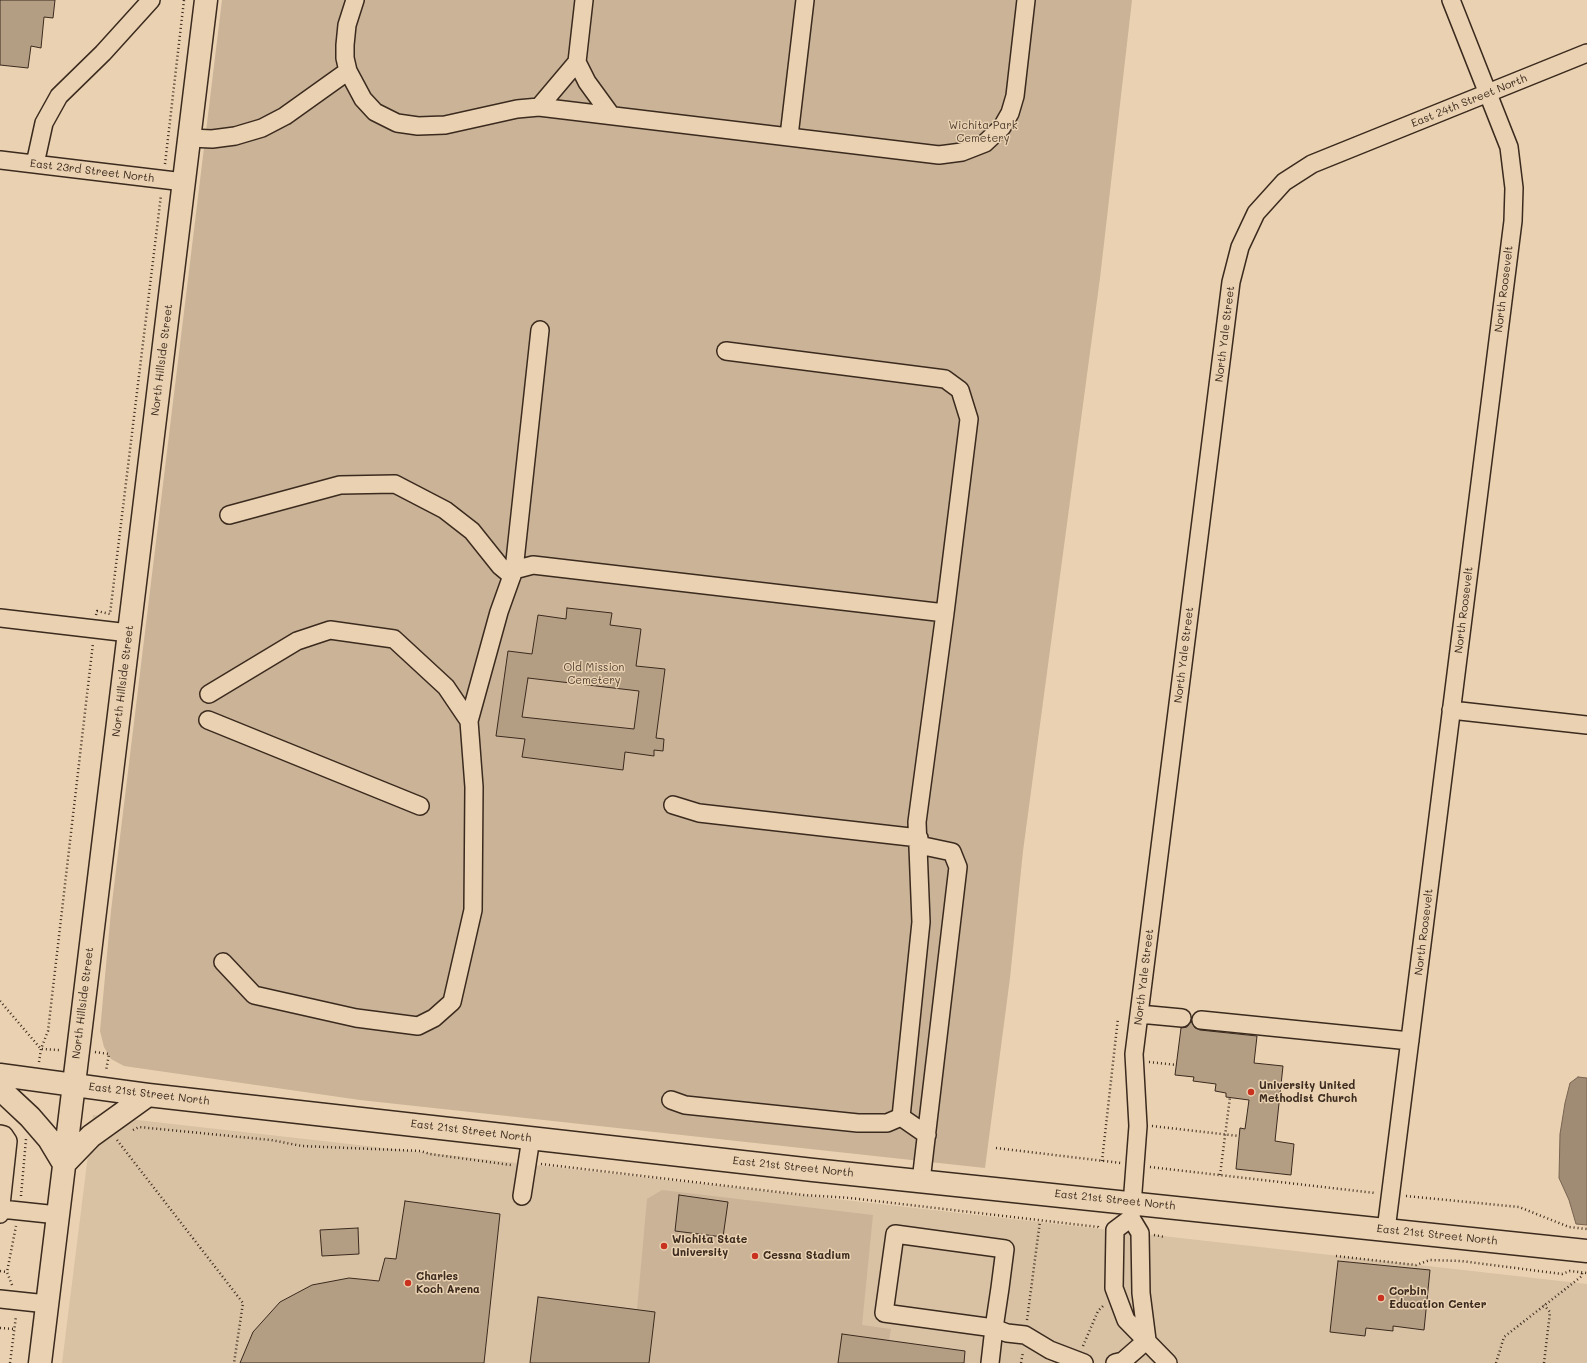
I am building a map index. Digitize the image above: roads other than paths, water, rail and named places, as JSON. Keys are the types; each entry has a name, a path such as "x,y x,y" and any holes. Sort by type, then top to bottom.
{"main road":[{"name":"North Hillside Street","path":"40,1363 206,0"},
{"name":"East 21st Street North","path":"0,1075 148,1094 922,1181 1132,1210 1386,1230 1584,1258"},
{"path":"0,1089 30,1117 49,1139 64,1164 91,1136 115,1134 148,1094"}],"street":[{"path":"35,164 44,122 59,96 103,53 151,0"},
{"path":"355,0 347,25 345,45 345,58 348,71 363,99 375,112 397,123 418,126 445,125 517,109 539,107 939,155 962,152 985,143 1002,127 1010,113 1014,96 1026,0"},
{"path":"584,0 577,62 587,82 611,115"},
{"path":"789,136 805,0"},
{"name":"North Roosevelt","path":"1386,1230 1513,220 1514,188 1509,147 1489,93 1451,0"},
{"name":"East 24th Street North","path":"1350,148 1587,53"},
{"path":"539,107 577,62"},
{"path":"190,138 212,139 235,136 262,128 285,116 348,71"},
{"name":"North Yale Street","path":"1132,1210 1138,1126 1134,1054 1231,282 1238,254 1256,213 1284,182 1312,164 1350,148"},
{"name":"East 23rd Street North","path":"0,160 184,182"},
{"path":"223,962 254,995 356,1018 418,1026 434,1018 452,1002 473,910 474,787 469,721 499,612 513,573 540,330"},
{"path":"726,351 945,378 960,390 969,419 917,822 919,841 921,922 901,1117"},
{"path":"229,515 340,485 395,484 445,510 472,531 500,566 513,573"},
{"path":"513,573 533,565 944,613"},
{"path":"0,618 129,633"},
{"path":"209,694 297,641 330,630 394,639 446,688 469,721"},
{"path":"1451,710 1587,726"},
{"path":"208,720 420,806"},
{"path":"673,805 699,813 919,841 952,852 958,868 922,1181"},
{"path":"1139,1014 1182,1018"},
{"path":"1201,1020 1410,1041"},
{"path":"671,1100 685,1105 858,1123 887,1123 901,1117"},
{"path":"901,1117 927,1135"},
{"path":"0,1134 4,1135 8,1141 0,1212 19,1211 58,1215"},
{"path":"522,1196 531,1138"},
{"path":"1132,1210 1115,1230 1114,1288 1126,1320 1168,1363"},
{"path":"1132,1210 1140,1233 1141,1293 1147,1340"},
{"path":"990,1363 994,1328 1005,1249 895,1234 884,1313 994,1328 1006,1333 1025,1335 1053,1358 1081,1362"},
{"path":"7,1300 47,1304"},
{"path":"1115,1363 1123,1361 1147,1340"}],"place":[{"name":"University United Methodist Church","path":"1251,1092"},
{"name":"Wichita State University","path":"664,1246"},
{"name":"Cessna Stadium","path":"755,1256"},
{"name":"Charles Koch Arena","path":"408,1283"},
{"name":"Corbin Education Center","path":"1381,1298"}],"park label":[{"name":"Wichita Park Cemetery","path":"983,132"},
{"name":"Old Mission Cemetery","path":"594,674"}]}
